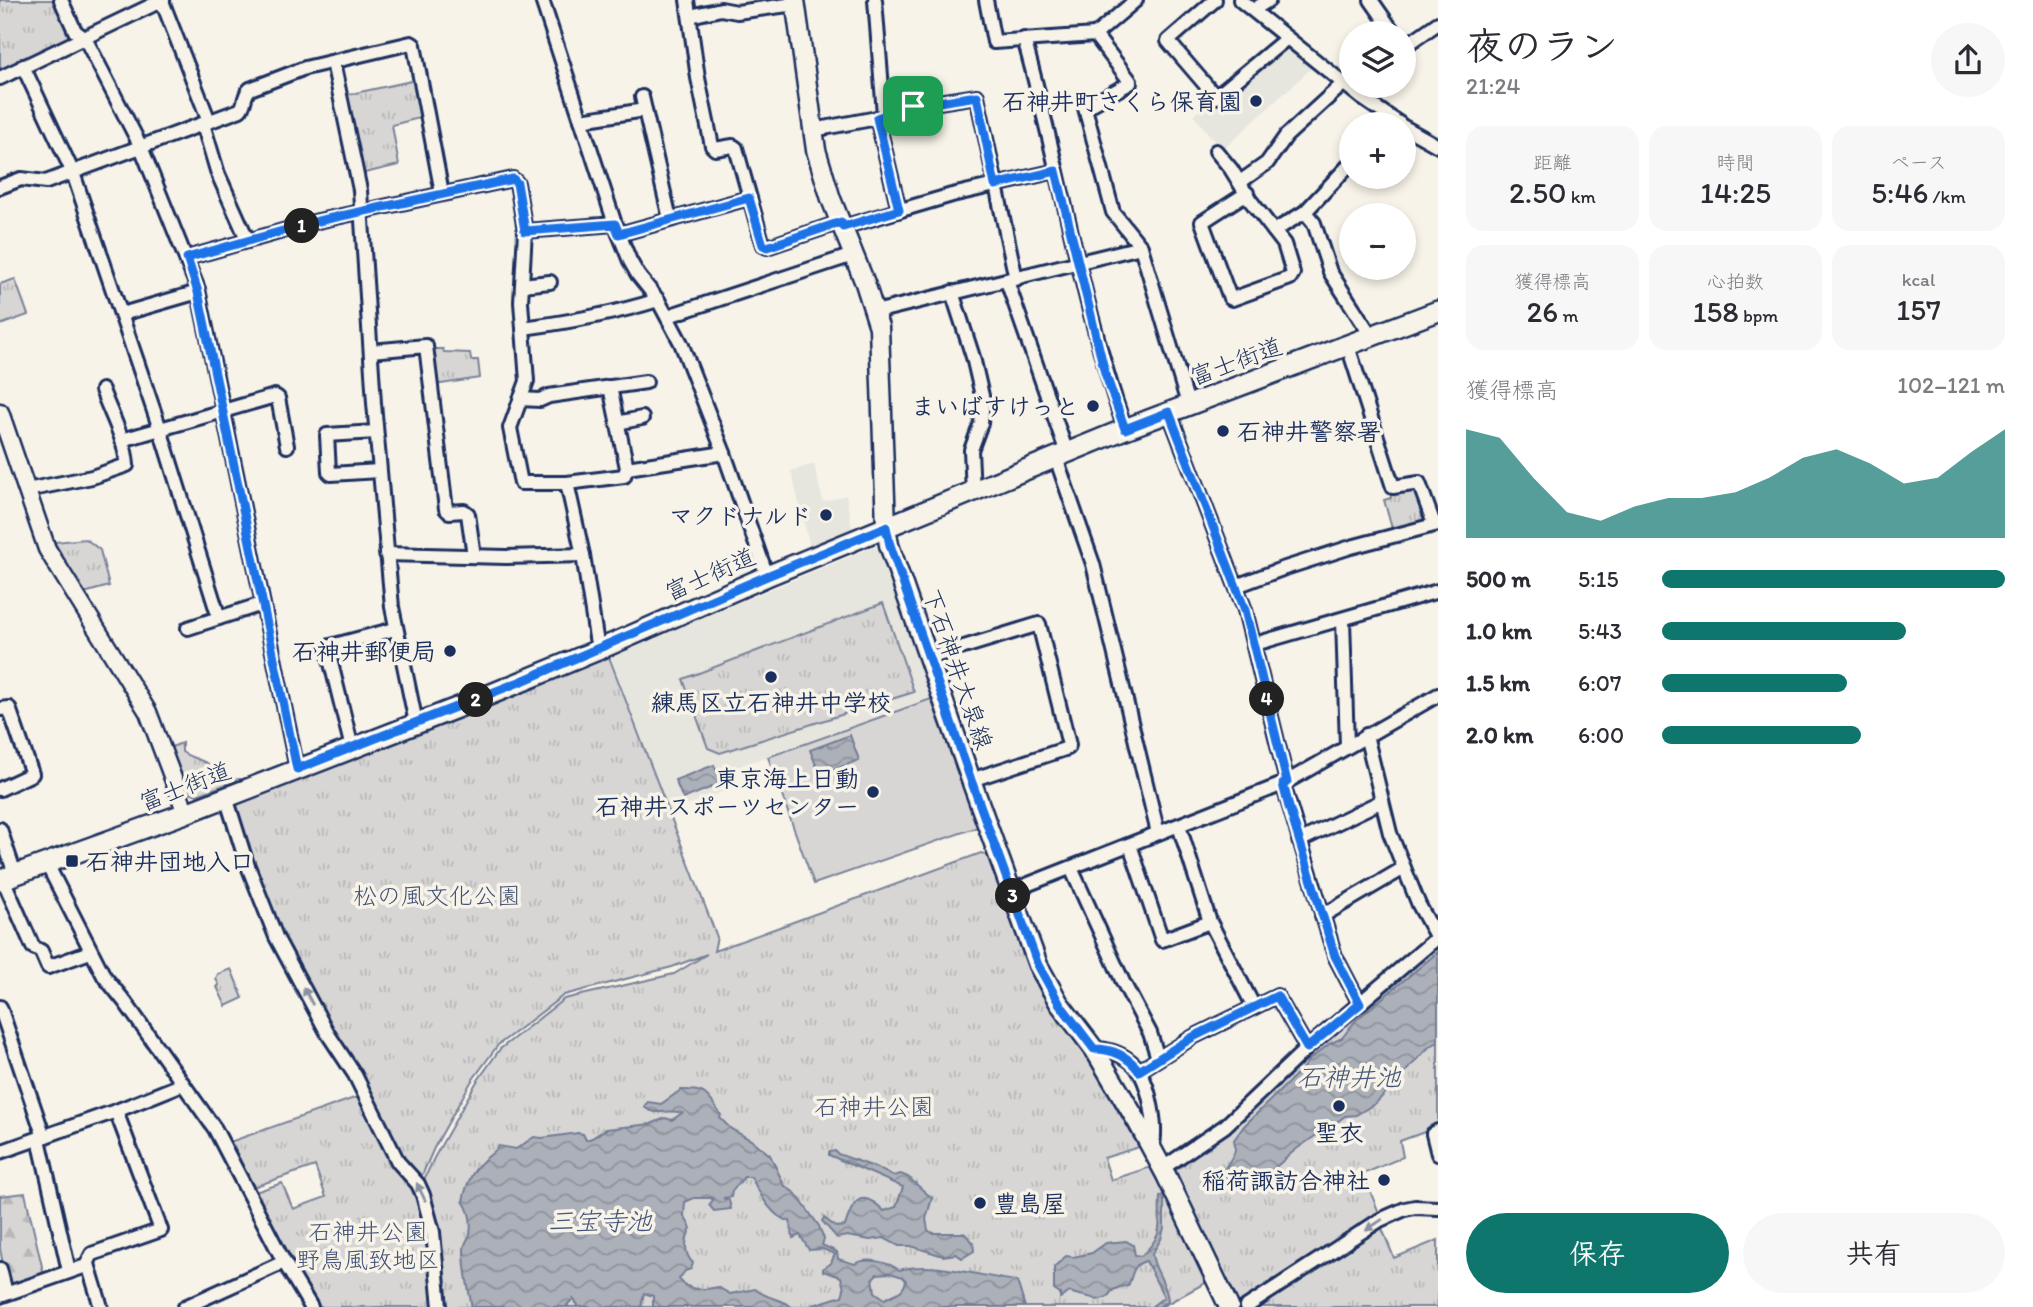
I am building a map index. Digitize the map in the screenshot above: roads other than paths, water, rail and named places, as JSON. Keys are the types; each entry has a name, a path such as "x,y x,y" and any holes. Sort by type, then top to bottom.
{"main road":[{"name":"下石神井大泉線","path":"795,2 822,174 879,327 886,527 890,545 1034,954 1048,985 1094,1049 1163,1168 1229,1307"},
{"name":"富士街道","path":"6,878 186,813 416,723 598,650 767,576 1125,429 1438,311"}],"street":[{"path":"61,0 75,31 86,40 141,147 187,258 198,292 297,769"},
{"path":"0,78 162,0 206,123 218,174 248,241"},
{"path":"542,0 617,229 638,275 659,300 681,343 724,453 767,576"},
{"path":"687,0 698,78 712,146 715,149 735,147 765,246 1056,171"},
{"path":"875,0 881,116 899,210"},
{"path":"986,0 993,42 1095,35 1136,0"},
{"path":"1215,0 1168,41 1216,97 1287,38"},
{"path":"1240,0 1339,77"},
{"path":"1253,10 1269,0"},
{"path":"1371,0 1386,21"},
{"path":"690,16 722,9 737,12 795,2"},
{"path":"1416,39 1438,23"},
{"path":"1095,35 1110,52 1130,83 1085,108 1112,212 1141,247 1188,404"},
{"path":"1024,39 1043,107 1105,373 1125,429"},
{"path":"0,187 21,179 42,183 206,123 242,108 250,89 305,68 413,43 442,193"},
{"path":"333,62 362,211 386,554 395,629 416,723"},
{"path":"23,66 74,173 160,429 219,618"},
{"path":"1240,182 1267,163 1286,136 1339,92"},
{"path":"813,130 881,116 913,106 977,96 1012,280 1093,564 1158,834"},
{"path":"642,97 670,219"},
{"path":"1365,98 1382,112"},
{"path":"580,120 645,110"},
{"path":"1416,134 1438,146"},
{"path":"1216,151 1240,182 1284,244 1293,273 1290,278 1230,298 1202,222 1247,193"},
{"path":"1274,231 1305,212 1339,176"},
{"path":"187,258 362,211 513,179 517,183 525,231 522,285 527,381 510,428 519,480 524,484 567,483 621,477 627,468 610,387"},
{"path":"525,231 617,229 670,219 749,198"},
{"path":"1305,212 1314,223 1330,272 1372,337"},
{"path":"875,312 1141,247"},
{"path":"668,316 853,255"},
{"path":"522,285 550,282"},
{"path":"122,314 198,292"},
{"path":"952,292 973,357 983,400 981,423 971,450 973,492"},
{"path":"523,328 582,320 659,300"},
{"path":"371,351 426,346 446,509 449,512 464,510 468,513 474,556"},
{"path":"1236,586 1282,569 1436,524 1419,483 1393,487 1348,346"},
{"path":"520,399 540,400 548,396 646,382"},
{"path":"27,490 92,477 127,465 114,416 102,390"},
{"path":"122,440 277,396 287,446"},
{"path":"0,412 53,560 151,718 186,813"},
{"path":"1169,412 1236,586 1255,644 1299,841 1335,956 1360,1004"},
{"path":"617,423 642,418"},
{"path":"376,432 327,435 329,472 379,471"},
{"path":"627,468 724,453"},
{"path":"567,483 583,555 598,650"},
{"path":"386,554 583,555"},
{"path":"1255,644 1438,591"},
{"path":"188,628 262,604"},
{"path":"1343,620 1347,746"},
{"path":"928,658 1039,624 1068,748 971,780"},
{"path":"352,748 327,648 395,629"},
{"path":"1011,891 1285,783 1438,695"},
{"path":"0,709 9,708 32,774 0,789"},
{"path":"1163,1168 1225,1126 1307,1048 1438,937 1419,905 1390,833 1366,735"},
{"path":"226,797 246,861 276,937 328,1034 355,1075 398,1162 424,1195 433,1232 440,1307"},
{"path":"1299,841 1382,801"},
{"path":"1179,825 1210,922 1254,1007"},
{"path":"0,829 6,878 33,947 41,951 48,967 90,952"},
{"path":"1130,845 1162,940 1210,922"},
{"path":"47,864 104,976 183,1084 227,1151 284,1262 312,1307"},
{"path":"1072,868 1122,982 1150,1033 1158,1058"},
{"path":"1322,916 1404,868"},
{"path":"1139,1071 1193,1037 1279,997 1307,1048"},
{"path":"0,1007 41,1138 68,1271"},
{"path":"1094,1049 1116,1053 1132,1061 1139,1071 1155,1124 1152,1149"},
{"path":"0,1152 183,1084"},
{"path":"101,1307 88,1264 92,1254 161,1230 116,1111"},
{"path":"1438,1131 1433,1134 1438,1154"},
{"path":"1246,1307 1380,1220 1405,1209 1438,1208"},
{"path":"185,1307 284,1262"},
{"path":"0,1269 3,1295 88,1264"}],"water":[{"path":"850,735 859,760 820,775 810,750"},
{"path":"714,765 722,783 683,799 675,780"},
{"name":"石神井池","path":"1438,952 1438,1042 1429,1047 1376,1103 1356,1115 1345,1116 1333,1125 1328,1121 1321,1132 1268,1174 1247,1178 1237,1187 1229,1189 1224,1170 1234,1153 1234,1140 1244,1126 1309,1060 1329,1044 1342,1038 1356,1020"},
{"name":"三宝寺池","path":"681,1090 702,1092 706,1095 721,1115 720,1118 731,1129 770,1155 784,1185 796,1194 819,1226 824,1239 822,1245 837,1252 838,1259 855,1264 877,1261 899,1270 912,1267 942,1268 1017,1281 1025,1307 798,1307 842,1296 844,1289 841,1277 823,1271 835,1254 823,1249 809,1250 800,1235 793,1238 790,1221 772,1210 751,1177 744,1177 732,1191 731,1197 723,1198 729,1200 731,1209 714,1211 709,1205 713,1200 711,1198 694,1198 685,1202 684,1216 691,1228 686,1250 693,1263 691,1269 685,1271 679,1279 692,1288 718,1287 730,1294 755,1289 792,1307 653,1307 653,1296 644,1293 641,1307 577,1307 573,1299 567,1305 569,1307 472,1307 464,1250 471,1221 463,1201 478,1166 499,1146 516,1149 534,1137 578,1133 583,1134 586,1140 606,1129 651,1124 665,1118 672,1120 682,1113 657,1112 644,1107 648,1102 661,1104","holes":["890,1273 903,1277 905,1285 898,1293 885,1299 875,1292 873,1278 877,1274"]},
{"path":"835,1151 893,1176 901,1174 908,1177 932,1198 926,1219 928,1230 932,1233 964,1233 973,1242 974,1251 962,1258 956,1254 943,1256 911,1246 899,1246 884,1238 837,1238 822,1221 824,1218 836,1227 845,1226 851,1209 859,1200 864,1199 884,1211 896,1207 903,1187 829,1155 829,1152"},
{"path":"1164,1195 1164,1228 1152,1254 1168,1301 1159,1307 1151,1307 1164,1297 1146,1261 1135,1267 1128,1286 1116,1288 1108,1297 1097,1300 1070,1292 1060,1298 1060,1294 1054,1290 1054,1267 1066,1256 1092,1253 1106,1243 1126,1241 1133,1245 1135,1255 1141,1256 1157,1235 1160,1196"}],"place":[{"name":"石神井町さくら保育園","path":"1256,101"},
{"name":"まいばすけっと","path":"1093,406"},
{"name":"石神井警察署","path":"1223,431"},
{"name":"マクドナルド","path":"826,515"},
{"name":"石神井郵便局","path":"450,651"},
{"name":"練馬区立石神井中学校","path":"771,677"},
{"name":"東京海上日動 石神井スポーツセンター","path":"873,792"},
{"name":"石神井団地入口","path":"72,861"},
{"name":"聖衣","path":"1339,1106"},
{"name":"稲荷諏訪合神社","path":"1384,1180"},
{"name":"豊島屋","path":"980,1203"}],"park label":[{"name":"松の風文化公園","path":"437,895"},
{"name":"石神井公園","path":"874,1106"},
{"name":"石神井公園 野鳥風致地区","path":"368,1245"}]}
